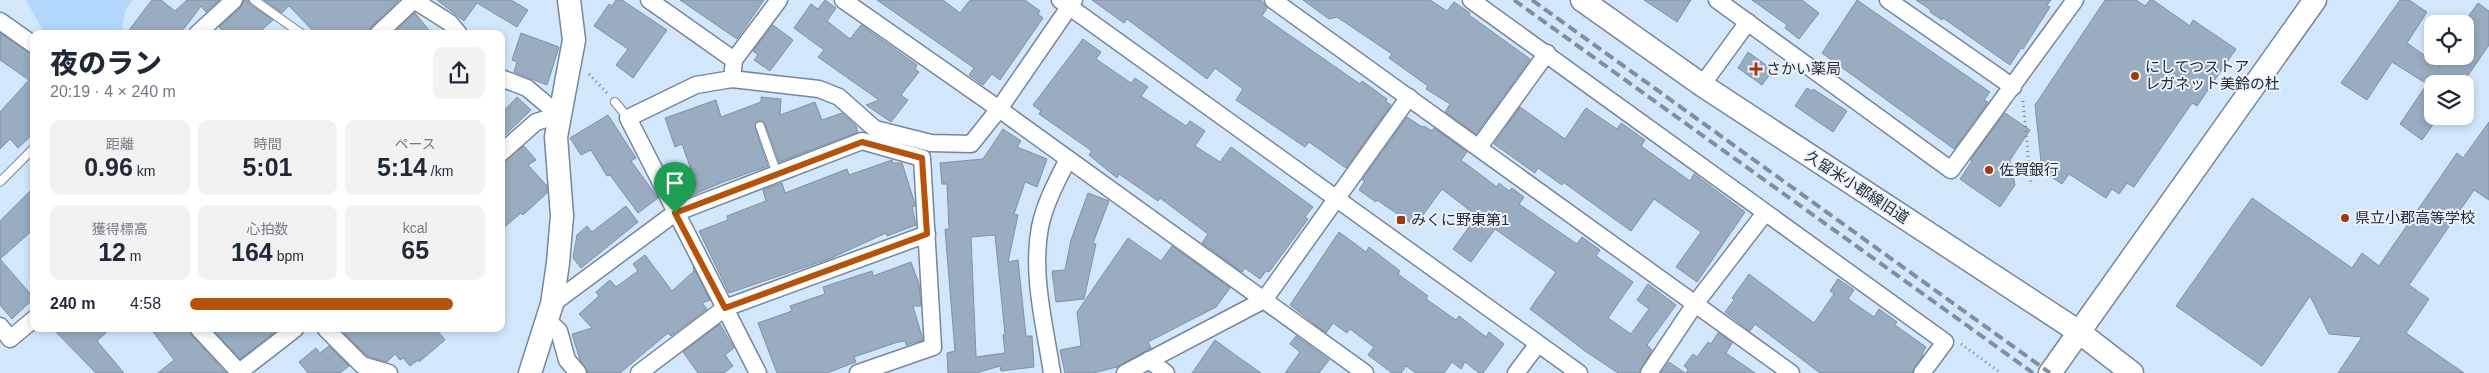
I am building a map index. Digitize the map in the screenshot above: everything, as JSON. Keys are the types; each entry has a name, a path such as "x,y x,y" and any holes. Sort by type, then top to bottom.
{"street":[{"path":"200,30 234,0"},
{"path":"382,30 414,0 450,23 456,30"},
{"path":"530,373 550,312 562,216 556,137 574,40 569,0"},
{"path":"649,0 734,60"},
{"path":"732,79 734,60 779,0"},
{"path":"843,0 999,109 1365,373"},
{"path":"1273,0 1791,373"},
{"path":"1471,0 1945,342 1922,373"},
{"name":"久留米小郡線旧道","path":"1582,0 1702,85 2079,332 2132,373"},
{"path":"1717,0 1951,170 2018,91 2074,0"},
{"path":"1888,0 2018,91"},
{"path":"2050,373 2315,0"},
{"path":"758,373 628,118 696,85 732,79 819,89 839,97 874,129 931,143 971,144 999,109 1068,2 1336,199 1579,373"},
{"path":"0,21 30,42"},
{"path":"1702,85 1748,22"},
{"path":"1479,147 1547,53"},
{"path":"505,80 527,88 559,115"},
{"path":"1125,373 1264,300 1409,97"},
{"path":"505,150 536,122 559,115"},
{"path":"550,312 675,213 862,142 922,158 933,347 858,373"},
{"path":"1052,373 1036,256 1040,226 1049,199 1068,159"},
{"path":"1649,373 1695,304 1765,213"},
{"path":"639,373 725,308 927,234"},
{"path":"550,312 559,331 568,360 578,373"},
{"path":"3,338 30,321"},
{"path":"202,332 238,373 291,332"},
{"path":"329,332 362,365 390,373"},
{"path":"1516,373 1538,344"},
{"path":"1149,360 1166,373"}],"lane":[{"path":"254,0 296,30"},
{"path":"615,102 628,118"},
{"path":"760,126 777,174"},
{"path":"0,182 30,152"}],"path":[{"path":"571,60 580,64 615,102"},
{"path":"2018,91 2031,185"}],"shaded area":[{"path":"26,0 132,0 125,11 122,30 43,30"}],"building":[{"path":"152,0 161,0 175,11 187,0 219,0 206,12 201,6 183,30 129,30"},
{"path":"244,0 248,0 251,5 273,20 262,30 222,30 219,27 241,7"},
{"path":"264,0 399,0 370,30 312,30 289,6 282,13"},
{"path":"437,0 511,0 528,10 517,27 477,3 464,21"},
{"path":"616,0 622,0 667,30 633,78 616,65 628,49 594,26 609,4 612,6"},
{"path":"680,0 764,0 737,39"},
{"path":"825,0 836,8 827,21 850,39 861,25 917,65 915,69 919,72 901,95 908,100 891,122 866,105 879,100 818,57 824,50 794,28 811,4 818,9"},
{"path":"877,0 943,0 960,13 970,0 1025,0 1040,11 1038,14 1043,18 1000,80 992,74 983,85 969,75 974,68"},
{"path":"1092,0 1261,0 1267,8 1262,16 1360,84 1362,81 1387,99 1386,102 1391,105 1346,168 1309,142 1305,147 1236,100 1243,89 1215,68 1207,79 1127,19 1124,23"},
{"path":"1303,0 1430,0 1447,11 1454,2 1530,59 1476,134 1445,112 1450,104 1426,89 1428,86 1389,58 1392,54 1337,17 1329,19"},
{"path":"1644,0 1691,0 1677,22"},
{"path":"1752,0 1802,0 1819,13 1799,39 1785,28 1787,25"},
{"path":"1857,0 1990,92 1984,100 1988,102 1954,149 1822,53"},
{"path":"1916,0 2051,0 2047,5 2050,7 2023,49 2021,48 2010,65 1943,18 1942,20 1930,12 1931,10"},
{"name":"にしてつストア レガネット美鈴の杜","path":"2105,0 2136,0 2145,6 2150,0 2153,0 2190,26 2193,20 2236,49 2197,106 2192,103 2134,187 2127,183 2119,194 2112,189 2106,198 2069,174 2062,184 2042,171 2035,105"},
{"path":"2400,0 2409,0 2427,12 2407,43 2424,55 2424,65 2438,65 2441,67 2442,65 2474,65 2474,15 2469,15 2478,3 2489,11 2489,45 2468,75 2424,75 2424,82 2392,62 2367,100 2341,83"},
{"path":"415,13 429,30 397,30"},
{"path":"773,25 793,40 770,71 754,60 758,55 753,51"},
{"path":"0,33 30,52 30,137 18,148 10,139 0,149 0,112 29,80 0,60"},
{"path":"521,33 559,47 547,85 514,72 517,62 512,60"},
{"path":"1083,39 1101,52 1096,59 1131,83 1135,78 1148,87 1141,96 1186,126 1190,121 1205,131 1195,146 1220,162 1231,147 1313,207 1305,217 1308,219 1269,272 1266,271 1260,279 1245,268 1242,272 1202,243 1208,234 1160,198 1158,201 1119,174 1117,178 1089,155 1092,151 1039,114 1041,111 1033,105"},
{"name":"さかい薬局","path":"1748,52 1773,70 1762,85 1738,68"},
{"path":"1807,88 1812,91 1813,89 1847,111 1833,132 1795,106"},
{"path":"2424,88 2424,125 2433,125 2422,140 2400,124"},
{"path":"517,97 531,110 505,135 505,110"},
{"path":"761,97 781,99 780,115 815,102 822,120 842,113 856,126 858,132 779,162 765,124 758,121 755,128 768,166 681,200 675,189 691,182 690,179 694,178 682,144 675,147 665,118 716,100 721,117 761,102"},
{"path":"1520,107 1565,139 1586,108 1617,129 1621,123 1645,140 1641,146 1690,181 1694,174 1745,212 1697,282 1676,267 1701,232 1654,199 1631,231 1563,182 1562,185 1538,168 1535,173 1494,144"},
{"name":"佐賀銀行","path":"2005,113 2030,130 2010,160 2015,185 2000,207 1960,179 1972,161 1970,160"},
{"path":"608,115 636,158 631,161 658,198 638,213 610,175 607,176 591,150 581,155 570,138"},
{"path":"1407,117 1422,127 1424,126 1432,131 1434,128 1467,152 1461,160 1497,187 1499,183 1509,191 1512,188 1524,197 1519,204 1577,244 1582,237 1600,250 1596,256 1633,282 1608,318 1631,334 1649,309 1637,300 1648,284 1676,305 1647,345 1652,350 1639,373 1618,373 1585,351 1530,309 1556,272 1495,229 1471,262 1453,249 1477,216 1442,189 1415,226 1359,190 1365,181 1362,180"},
{"path":"2489,122 2489,200 2474,190 2409,285 2429,299 2406,333 2464,373 2338,373 2362,337 2329,334 2310,296 2262,366 2176,306 2252,198 2352,268 2362,253 2379,266 2457,153 2463,158"},
{"path":"1003,129 1021,141 1017,147 1047,159 1037,187 1025,182 1014,214 1018,215 1008,262 1018,260 1026,336 1032,336 1034,367 1001,371 1000,366 976,373 948,373 947,353 955,351 945,229 949,229 947,184 942,184 940,163 983,159","holes":["995,235 1005,334 1003,335 1005,353 976,357 971,237"]},
{"path":"524,146 536,160 528,165 547,186 547,193 523,215 521,213 505,227 505,160"},
{"path":"892,160 893,163 902,163 914,201 915,206 912,207 916,225 887,236 886,233 829,259 729,293 699,231 728,220 727,216 766,201 763,190 782,183 785,193 847,169 849,175"},
{"path":"30,191 30,233 0,259 0,221"},
{"path":"1088,193 1109,201 1093,243 1096,244 1084,299 1056,302 1052,271 1065,270 1071,240"},
{"path":"626,206 638,222 581,268 573,258 577,235 587,226 592,232"},
{"path":"1339,232 1366,252 1369,247 1400,271 1398,274 1428,296 1426,299 1456,320 1459,316 1486,337 1489,332 1504,344 1483,373 1479,373 1465,362 1461,369 1452,362 1444,373 1416,373 1406,366 1401,373 1392,373 1368,355 1374,347 1350,329 1347,333 1333,323 1326,333 1290,305"},
{"path":"1128,238 1161,261 1172,246 1230,288 1216,307 1148,342 1151,348 1117,367 1093,373 1065,373 1060,350 1081,346 1077,312"},
{"path":"645,255 672,291 694,271 693,267 710,300 702,303 707,309 671,336 668,333 620,373 588,373 580,360 572,334 592,328 579,314 599,296 596,292 610,280 616,287 638,271 633,264"},
{"path":"0,259 30,293 30,302 12,319 0,305"},
{"path":"911,262 919,284 921,306 913,306 923,340 906,345 905,341 898,342 854,357 856,362 827,373 777,373 758,323 792,311 790,306 825,294 823,287 872,271 873,276"},
{"path":"1749,274 1814,323 1834,294 1830,291 1838,279 1854,290 1848,299 1874,317 1879,309 1897,322 1895,325 1926,347 1923,355 1912,373 1820,373 1755,324 1750,331 1725,312 1734,300 1732,298"},
{"path":"720,324 734,348 725,355 733,366 724,373 698,373 683,352"},
{"path":"56,332 107,332 97,341 124,373 96,373"},
{"path":"153,332 190,332 226,373 158,373 174,360"},
{"path":"215,332 275,332 240,359"},
{"path":"438,332 445,340 419,362 418,360 410,366 403,358 400,360 395,354 387,362 367,356 344,333"},
{"path":"1718,333 1732,343 1726,353 1755,373 1686,373 1688,369 1684,366 1693,354 1697,357 1708,342 1711,344"},
{"path":"1296,336 1329,360 1319,373 1285,373 1300,352 1290,344"},
{"path":"1215,340 1234,354 1261,373 1192,373"},
{"path":"329,346 349,366 340,373 308,373 299,362 316,348 320,353"},
{"path":"1669,362 1685,373 1661,373"}],"railway":[{"path":"1514,0 2033,373"},
{"path":"1532,0 2050,373"}],"place":[{"name":"さかい薬局","path":"1756,69"},
{"name":"にしてつストア レガネット美鈴の杜","path":"2135,76"},
{"name":"佐賀銀行","path":"1989,170"},
{"name":"県立小郡高等学校","path":"2345,218"},
{"name":"みくに野東第1","path":"1401,220"}],"route":[{"path":"862,142 922,158 927,234 725,308 675,213 862,142"}]}
